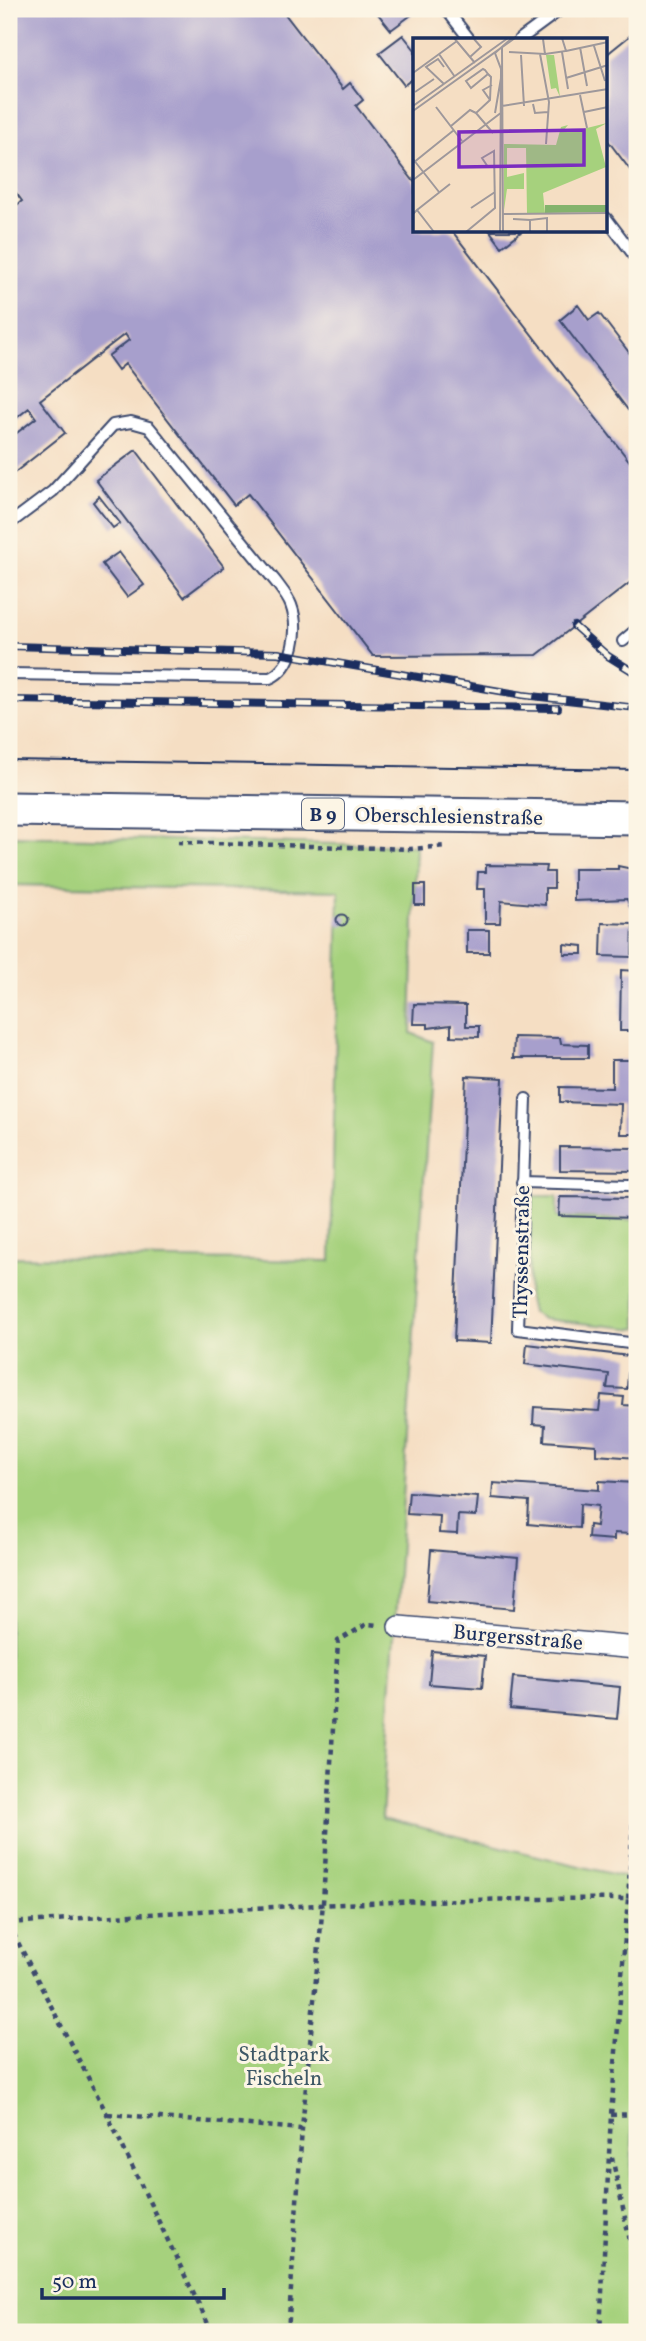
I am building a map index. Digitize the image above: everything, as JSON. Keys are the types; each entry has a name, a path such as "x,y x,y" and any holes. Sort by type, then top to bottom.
{"main road":[{"name":"Oberschlesienstraße","path":"9,809 637,818"}],"street":[{"name":"Burgersstraße","path":"399,1627 637,1648"},
{"path":"637,1639 637,1648"}],"lane":[{"path":"446,9 468,38"},
{"path":"522,38 561,9"},
{"path":"608,221 637,259"},
{"path":"9,524 53,491 113,425 131,422 149,427 276,582 291,606 294,633 288,663 280,673 270,678 9,674"},
{"path":"623,640 637,629"},
{"name":"Thyssenstraße","path":"526,1099 518,1329 637,1344"},
{"path":"522,1182 629,1185"}],"path":[{"path":"288,2332 302,2129 323,1903 338,1641 367,1624 399,1627"},
{"path":"600,2332 611,2115 637,1754"},
{"path":"212,2332 107,2114 9,1924 323,1903 496,1898 637,1898"},
{"path":"107,2114 302,2129"},
{"path":"611,2115 637,2114"},
{"path":"611,2149 637,2274"}],"green space":[{"name":"Stadtpark Fischeln","path":"9,836 416,846 411,1033 433,1042 382,1818 637,1880 637,2014 631,2180 637,2211 637,2332 9,2332 9,1257 331,1261 339,891 9,885"},
{"path":"532,1196 557,1196 557,1217 635,1220 637,1199 637,1329 543,1319 532,1312 528,1295"}],"building":[{"path":"9,9 281,9 343,89 350,83 363,100 356,106 413,180 413,233 454,233 637,471 637,577 537,655 373,656 248,494 234,505 125,364 118,370 108,356 129,340 125,334 40,400 65,433 9,477 9,439 36,418 29,408 9,424 9,211 22,201 9,183"},
{"path":"374,9 410,9 414,13 391,30"},
{"path":"637,30 637,179 608,141 608,53"},
{"path":"403,35 413,48 413,78 404,85 379,53"},
{"path":"492,233 520,233 502,247"},
{"path":"578,305 589,320 599,313 637,363 637,403 628,410 560,320"},
{"path":"136,450 224,567 184,597 96,480"},
{"path":"99,496 120,523 113,528 93,502"},
{"path":"119,552 144,585 127,597 102,564"},
{"path":"486,865 546,866 545,872 554,872 554,888 545,888 545,905 501,901 500,923 485,923 485,889 477,889 478,872 486,872"},
{"path":"618,866 637,870 637,907 630,907 627,899 574,901 574,869 618,869"},
{"path":"415,885 425,885 425,905 415,905"},
{"path":"342,914 348,920 342,926 336,920"},
{"path":"602,923 633,924 632,957 601,956"},
{"path":"467,930 489,930 489,953 467,953"},
{"path":"564,944 583,946 583,954 564,954"},
{"path":"621,970 637,971 637,1031 620,1031"},
{"path":"414,1004 466,1005 466,1026 479,1026 479,1037 451,1036 451,1025 428,1028 428,1024 413,1024"},
{"path":"514,1037 560,1038 561,1044 588,1045 588,1058 513,1058"},
{"path":"612,1060 637,1060 637,1134 620,1134 621,1104 560,1102 560,1087 612,1088"},
{"path":"466,1076 503,1078 491,1343 454,1341"},
{"path":"560,1147 637,1148 637,1171 560,1170"},
{"path":"560,1197 637,1198 637,1218 559,1216"},
{"path":"527,1344 629,1356 627,1389 607,1388 609,1374 525,1364"},
{"path":"601,1395 624,1397 623,1405 637,1406 637,1458 596,1455 596,1445 544,1441 545,1425 533,1424 534,1407 599,1411"},
{"path":"599,1481 635,1483 631,1534 614,1533 614,1540 588,1538 589,1525 596,1526 598,1506 580,1504 579,1528 538,1525 528,1524 529,1501 492,1498 493,1483 599,1490"},
{"path":"409,1492 478,1497 476,1516 458,1515 457,1534 439,1533 440,1516 407,1514"},
{"path":"431,1550 518,1558 514,1609 427,1601"},
{"path":"432,1651 485,1656 482,1688 429,1684"},
{"path":"513,1677 620,1687 617,1719 510,1709"}],"tram line":[{"path":"9,760 637,770"}],"railway":[{"path":"574,626 608,656 637,674"},
{"path":"9,646 278,653 523,695 637,708"},
{"path":"9,700 558,708"}]}
